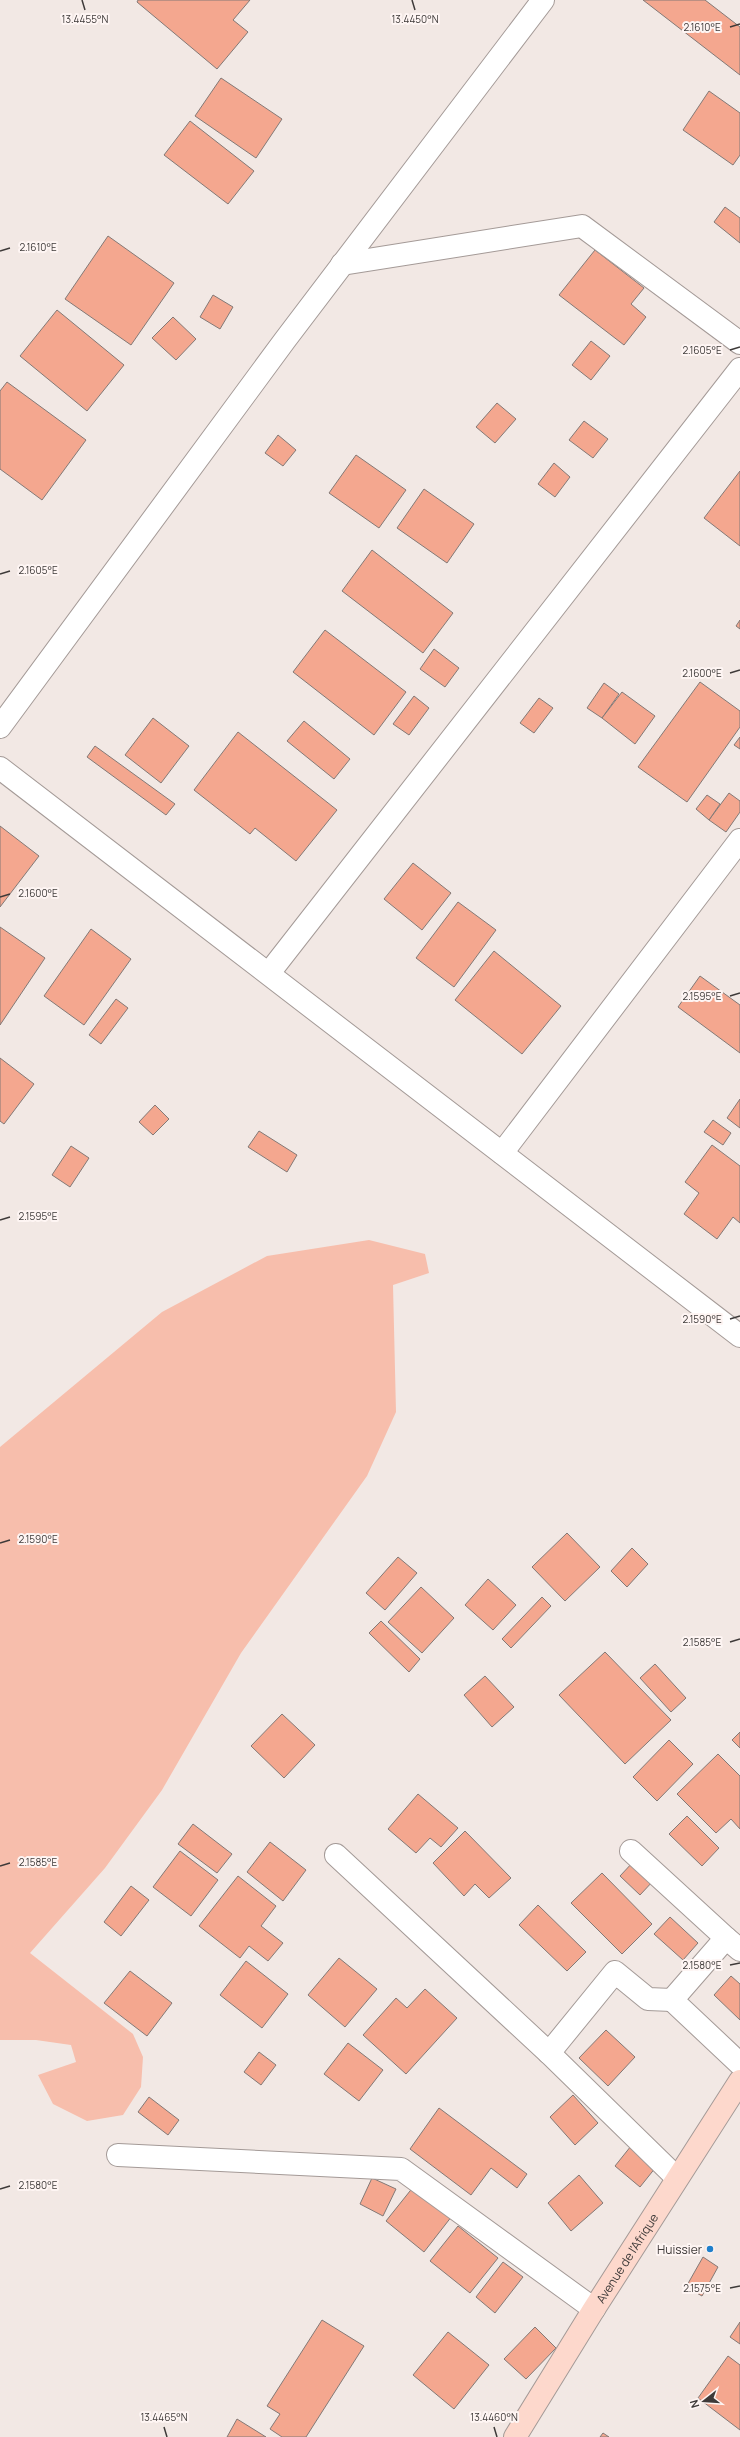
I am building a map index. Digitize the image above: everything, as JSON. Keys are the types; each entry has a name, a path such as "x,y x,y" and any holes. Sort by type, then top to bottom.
{"main road":[{"name":"Avenue de l'Afrique","path":"515,2437 594,2309 740,2081"}],"street":[{"path":"0,727 342,264 543,0"},
{"path":"342,264 582,226 740,343"},
{"path":"269,973 740,369"},
{"path":"0,768 740,1336"},
{"path":"502,1153 740,840"},
{"path":"631,1851 733,1944 672,2000"},
{"path":"336,1855 549,2052 677,2178"},
{"path":"549,2052 615,1972 648,1999 672,2000 740,2064"},
{"path":"118,2155 401,2169 594,2309"}],"shaded area":[{"path":"369,1240 425,1254 429,1273 393,1285 396,1412 367,1476 241,1653 162,1790 105,1868 30,1953 133,2034 143,2057 141,2087 123,2115 87,2121 53,2104 38,2075 76,2062 71,2045 36,2040 0,2040 0,1447 162,1312 267,1256"}],"building":[{"path":"138,0 250,0 233,20 248,32 217,69 137,2"},
{"path":"643,0 705,0 740,27 740,75"},
{"path":"221,78 282,119 256,158 195,116"},
{"path":"709,91 740,113 740,155 733,165 683,130"},
{"path":"190,121 254,171 228,204 164,155"},
{"path":"725,207 740,218 740,243 714,222"},
{"path":"108,236 174,283 131,345 65,299"},
{"path":"595,250 644,288 631,304 646,317 624,345 559,295"},
{"path":"213,295 233,307 220,329 200,317"},
{"path":"57,310 124,365 87,411 20,356"},
{"path":"173,317 196,339 176,360 152,338"},
{"path":"591,341 610,356 591,380 572,365"},
{"path":"7,382 86,440 42,500 0,469 0,391"},
{"path":"497,403 516,419 495,443 476,427"},
{"path":"584,421 608,439 593,458 569,440"},
{"path":"278,435 296,450 283,466 265,453"},
{"path":"356,455 406,490 379,528 329,493"},
{"path":"554,463 570,477 555,497 538,484"},
{"path":"740,471 740,546 704,518"},
{"path":"424,489 474,524 447,563 397,528"},
{"path":"372,550 453,613 423,653 342,591"},
{"path":"740,620 740,629 736,626"},
{"path":"325,630 406,692 374,735 293,672"},
{"path":"434,649 459,668 445,687 420,669"},
{"path":"700,682 740,711 740,727 687,802 638,767"},
{"path":"604,683 619,694 602,718 587,708"},
{"path":"622,692 655,716 635,744 602,718"},
{"path":"414,696 429,708 409,735 393,724"},
{"path":"539,698 553,708 534,733 520,723"},
{"path":"153,718 189,746 161,783 125,755"},
{"path":"304,721 350,759 334,779 287,741"},
{"path":"238,732 337,810 296,861 255,828 250,834 194,790"},
{"path":"740,737 740,749 734,745"},
{"path":"95,746 175,804 166,815 87,757"},
{"path":"729,793 740,801 740,812 726,832 709,820"},
{"path":"707,795 720,804 709,820 696,809"},
{"path":"0,826 39,856 0,907"},
{"path":"413,863 451,893 422,930 384,899"},
{"path":"458,902 496,930 454,987 416,958"},
{"path":"0,927 45,958 0,1025"},
{"path":"91,929 131,959 84,1025 44,996"},
{"path":"494,951 561,1006 522,1054 455,1000"},
{"path":"700,976 740,1005 740,1053 678,1007"},
{"path":"116,999 128,1008 101,1044 89,1035"},
{"path":"0,1058 34,1084 4,1124 0,1121"},
{"path":"740,1099 740,1128 727,1118"},
{"path":"155,1105 169,1119 153,1135 139,1122"},
{"path":"713,1120 731,1133 723,1145 704,1132"},
{"path":"259,1131 297,1155 287,1172 248,1147"},
{"path":"712,1145 740,1166 740,1223 733,1217 717,1239 684,1214 699,1193 685,1182"},
{"path":"71,1146 89,1158 70,1187 52,1175"},
{"path":"567,1533 600,1567 565,1601 532,1567"},
{"path":"632,1548 648,1564 627,1587 611,1571"},
{"path":"398,1557 417,1573 385,1610 366,1593"},
{"path":"488,1579 516,1605 493,1630 465,1605"},
{"path":"421,1587 454,1618 422,1653 388,1622"},
{"path":"542,1597 551,1606 511,1648 502,1639"},
{"path":"381,1621 420,1659 409,1672 369,1633"},
{"path":"605,1652 671,1720 625,1764 559,1695"},
{"path":"655,1664 686,1698 671,1712 640,1678"},
{"path":"485,1676 514,1707 492,1727 464,1695"},
{"path":"282,1714 315,1745 284,1778 251,1746"},
{"path":"740,1732 740,1748 732,1740"},
{"path":"669,1740 693,1764 657,1801 633,1777"},
{"path":"718,1754 740,1776 740,1829 731,1819 716,1833 677,1794"},
{"path":"418,1794 458,1828 441,1847 430,1838 416,1853 388,1829"},
{"path":"687,1816 719,1848 702,1866 669,1834"},
{"path":"193,1824 232,1854 217,1873 178,1844"},
{"path":"465,1831 511,1878 489,1898 475,1884 464,1896 433,1863"},
{"path":"270,1842 306,1870 283,1901 247,1872"},
{"path":"180,1851 218,1880 191,1916 153,1887"},
{"path":"634,1861 654,1880 640,1895 620,1876"},
{"path":"602,1873 652,1924 622,1954 571,1903"},
{"path":"238,1876 276,1906 261,1926 283,1943 268,1961 249,1946 240,1958 199,1926"},
{"path":"131,1886 149,1900 121,1936 104,1922"},
{"path":"538,1905 586,1952 567,1971 519,1925"},
{"path":"670,1917 698,1943 683,1960 654,1934"},
{"path":"339,1958 377,1989 345,2027 308,1995"},
{"path":"246,1961 288,1994 262,2028 220,1995"},
{"path":"130,1971 172,2003 147,2036 104,2003"},
{"path":"731,1976 740,1984 740,2020 714,1995"},
{"path":"425,1989 457,2018 406,2074 363,2035 396,1998 407,2008"},
{"path":"606,2030 635,2057 608,2086 579,2058"},
{"path":"348,2043 383,2070 359,2101 324,2074"},
{"path":"259,2052 276,2065 261,2085 244,2072"},
{"path":"573,2095 598,2123 575,2145 550,2117"},
{"path":"149,2097 179,2120 168,2135 138,2112"},
{"path":"439,2108 527,2174 517,2188 491,2168 471,2195 410,2149"},
{"path":"631,2146 656,2167 640,2187 615,2166"},
{"path":"579,2175 603,2203 571,2231 548,2203"},
{"path":"372,2178 396,2189 383,2216 360,2204"},
{"path":"414,2186 452,2216 424,2252 386,2221"},
{"path":"458,2226 498,2258 470,2293 430,2261"},
{"path":"703,2257 718,2267 702,2296 686,2287"},
{"path":"503,2262 523,2277 495,2313 476,2297"},
{"path":"322,2320 364,2346 306,2437 282,2437 270,2429 280,2414 267,2406"},
{"path":"740,2322 740,2344 730,2337"},
{"path":"535,2327 556,2348 526,2379 504,2359"},
{"path":"448,2332 489,2365 454,2409 413,2375"},
{"path":"728,2356 740,2365 740,2430 698,2398"},
{"path":"237,2419 266,2437 227,2437"},
{"path":"603,2433 609,2437 600,2437"}],"place":[{"name":"Huissier","path":"710,2249"}]}
